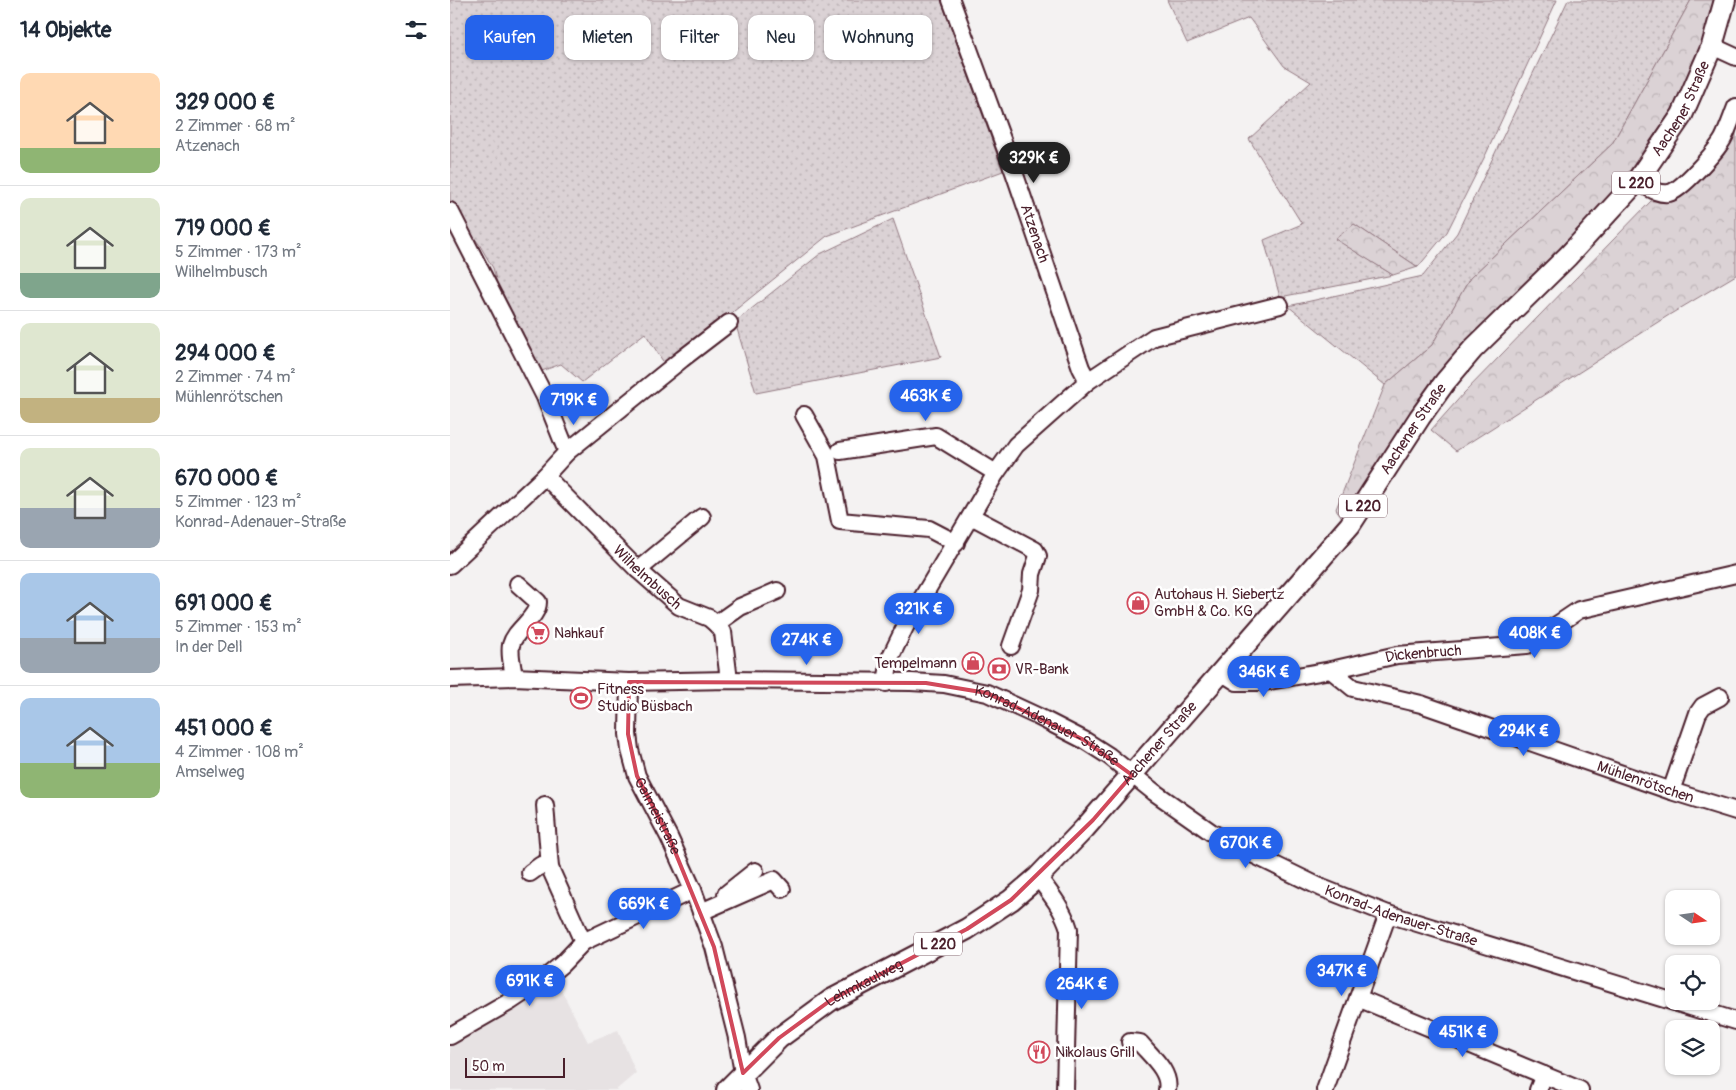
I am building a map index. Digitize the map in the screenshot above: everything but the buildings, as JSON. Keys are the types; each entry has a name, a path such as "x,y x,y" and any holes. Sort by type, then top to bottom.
{"main road":[{"name":"Aachener Straße","path":"1038,877 1132,775 1350,525 1445,382 1474,349 1568,256 1638,181 1682,115 1712,46 1725,0"},
{"name":"Lehmkaulweg","path":"727,1090 746,1082 779,1038 831,1000 967,929 1011,900 1038,877"}],"street":[{"name":"Atzenach","path":"951,0 1014,172 1081,368 1088,381"},
{"path":"1712,46 1736,57"},
{"path":"1638,181 1658,192 1669,193 1679,188 1699,169 1723,140 1736,107"},
{"path":"450,211 545,397 567,452"},
{"path":"886,683 890,658 905,627 996,473 1016,445 1088,381 1154,337 1280,305"},
{"path":"450,565 545,476 567,452 682,358 729,323"},
{"path":"804,416 828,456 840,521 929,529 956,543"},
{"path":"840,450 936,436 996,473"},
{"name":"Wilhelmbusch","path":"545,476 638,570 680,606 708,618 716,624"},
{"path":"971,516 1035,550 1038,556 1032,574 1031,590 1011,646"},
{"path":"638,570 702,517"},
{"name":"Dickenbruch","path":"1221,672 1237,682 1264,682 1331,670 1397,655 1527,645 1579,610 1736,574"},
{"path":"514,677 510,648 514,636 536,612 538,606 538,602 518,584"},
{"path":"729,680 723,632 716,624 740,607 777,591"},
{"name":"Mühlenrötschen","path":"1331,670 1353,688 1421,704 1671,791 1736,811"},
{"name":"Konrad-Adenauer-Straße","path":"450,679 514,677 629,682 729,680 944,684 987,693 1084,740 1109,756 1184,814 1211,832 1322,888 1388,914 1736,1021"},
{"name":"Galmeistraße","path":"629,682 628,734 637,776 669,837 693,890 706,909 746,1082"},
{"path":"1671,791 1698,712 1703,706 1720,697"},
{"path":"545,805 550,868 583,942"},
{"path":"530,873 541,864 550,868"},
{"path":"706,909 755,871"},
{"path":"1038,877 1056,901 1065,918 1068,929 1065,1090"},
{"path":"706,909 774,880 782,889"},
{"path":"450,1036 511,1001 544,979 562,964 583,942 693,890"},
{"path":"1325,1090 1388,914"},
{"path":"1358,998 1541,1082 1580,1090"},
{"path":"1130,1042 1140,1043 1165,1072 1168,1084 1166,1090"}],"highlighted area":[{"path":"629,682 926,683 987,693 1084,740 1132,775 1093,820 1011,900 967,929 831,1000 779,1038 743,1073 714,947 669,837 637,776 628,734"}],"shaded area":[{"path":"556,980 588,1042 618,1030 636,1073 616,1090 450,1090 450,1041"}],"green space":[{"path":"450,0 941,0 1003,171 827,236 666,366 645,333 582,382 561,364 539,372 514,323 497,283 493,268 479,244 462,222 450,199"},
{"path":"1167,0 1557,0 1486,154 1447,232 1418,267 1354,224 1336,239 1393,275 1280,297 1264,240 1302,224 1249,139 1311,82 1284,66 1249,18 1187,43"},
{"path":"1568,0 1691,0 1612,144 1470,278 1432,345 1385,385 1288,306 1423,276 1457,233"},
{"path":"1691,0 1717,0 1705,41 1672,109 1619,186 1437,376 1345,522 1336,509 1385,385 1432,345 1470,278 1612,144"},
{"path":"1736,132 1736,275 1669,315 1456,451 1431,430 1464,393 1651,201 1682,197 1724,155"},
{"path":"893,219 941,357 756,393 735,322 820,254"},
{"path":"1354,224 1418,267 1393,275 1335,239"}],"place":[{"name":"Autohaus H. Siebertz GmbH & Co. KG","path":"1138,603"},
{"name":"Nahkauf","path":"538,633"},
{"name":"Tempelmann","path":"973,663"},
{"name":"VR-Bank","path":"999,669"},
{"name":"Fitness Studio Büsbach","path":"581,698"},
{"name":"Nikolaus Grill","path":"1039,1052"}]}
